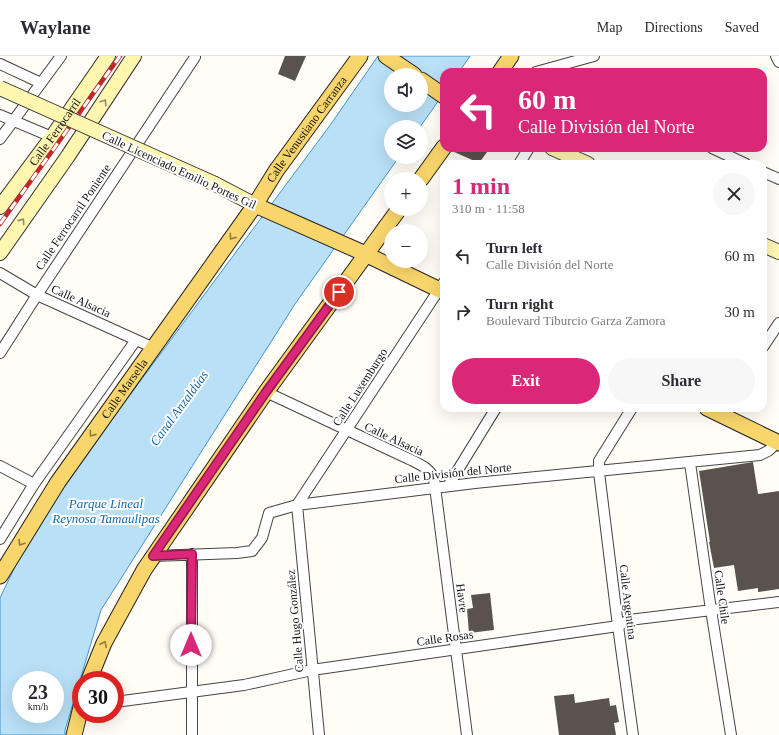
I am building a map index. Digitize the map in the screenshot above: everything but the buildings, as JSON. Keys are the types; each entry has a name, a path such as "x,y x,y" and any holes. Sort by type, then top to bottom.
{"main road":[{"name":"Calle Venustiano Carranza","path":"260,207 276,171 360,56"},
{"path":"386,56 404,68"},
{"path":"492,68 500,56"},
{"path":"503,68 511,56"},
{"path":"428,85 440,93"},
{"path":"426,172 440,152"},
{"name":"Calle Licenciado Emilio Portes Gil","path":"260,207 440,287"},
{"name":"Calle Marsella","path":"0,576 58,482 154,348 260,207"},
{"path":"93,671 104,643 140,576 153,556 363,252 393,216"},
{"path":"721,412 779,442"},
{"path":"74,735 77,723"}],"street":[{"path":"0,139 61,56"},
{"name":"Calle Ferrocarril","path":"0,206 52,137 108,56"},
{"path":"0,253 68,156 134,56"},
{"name":"Calle Ferrocarril Poniente","path":"0,353 195,56"},
{"path":"553,68 559,56"},
{"path":"558,68 594,56"},
{"path":"776,56 779,62"},
{"path":"0,64 41,83"},
{"name":"Calle Licenciado Emilio Portes Gil","path":"0,88 215,184 260,207"},
{"path":"0,115 52,137"},
{"path":"561,152 579,160"},
{"path":"720,152 738,160"},
{"path":"767,174 779,179"},
{"path":"767,247 779,252"},
{"name":"Calle Alsacia","path":"0,273 37,295 154,348"},
{"name":"Calle Luxemburgo","path":"297,506 440,291"},
{"path":"767,341 779,323"},
{"path":"0,539 34,484 136,340"},
{"name":"Calle Alsacia","path":"266,392 346,431 424,466 432,472 435,488"},
{"path":"448,486 494,412"},
{"path":"599,472 599,461 630,412"},
{"name":"Calle División del Norte","path":"153,556 237,553 252,550 262,538 269,512 297,506 448,486 760,455 768,451 779,442"},
{"name":"Calle Chile","path":"690,463 731,735"},
{"path":"0,466 34,484"},
{"name":"Calle Argentina","path":"599,472 633,735"},
{"name":"Havre","path":"435,488 467,735"},
{"name":"Calle Hugo González","path":"297,506 319,735"},
{"path":"192,554 192,735"},
{"name":"Calle Rosas","path":"124,701 244,685 312,670 618,626 628,620 779,602"}],"water":[{"name":"Parque Lineal Reynosa Tamaulipas","path":"378,56 470,56 462,68 440,68 440,99 425,120 384,120 384,164 394,164 388,172 384,172 384,178 295,304 101,610 83,671 72,671 72,707 65,735 0,735 0,598 22,552 66,481 331,124"}],"railway":[{"path":"0,224 120,56"}],"route":[{"path":"191,645 192,554 153,556 266,392 339,292"}],"water label":[{"name":"Canal Anzaldúas","path":"179,408"}]}
